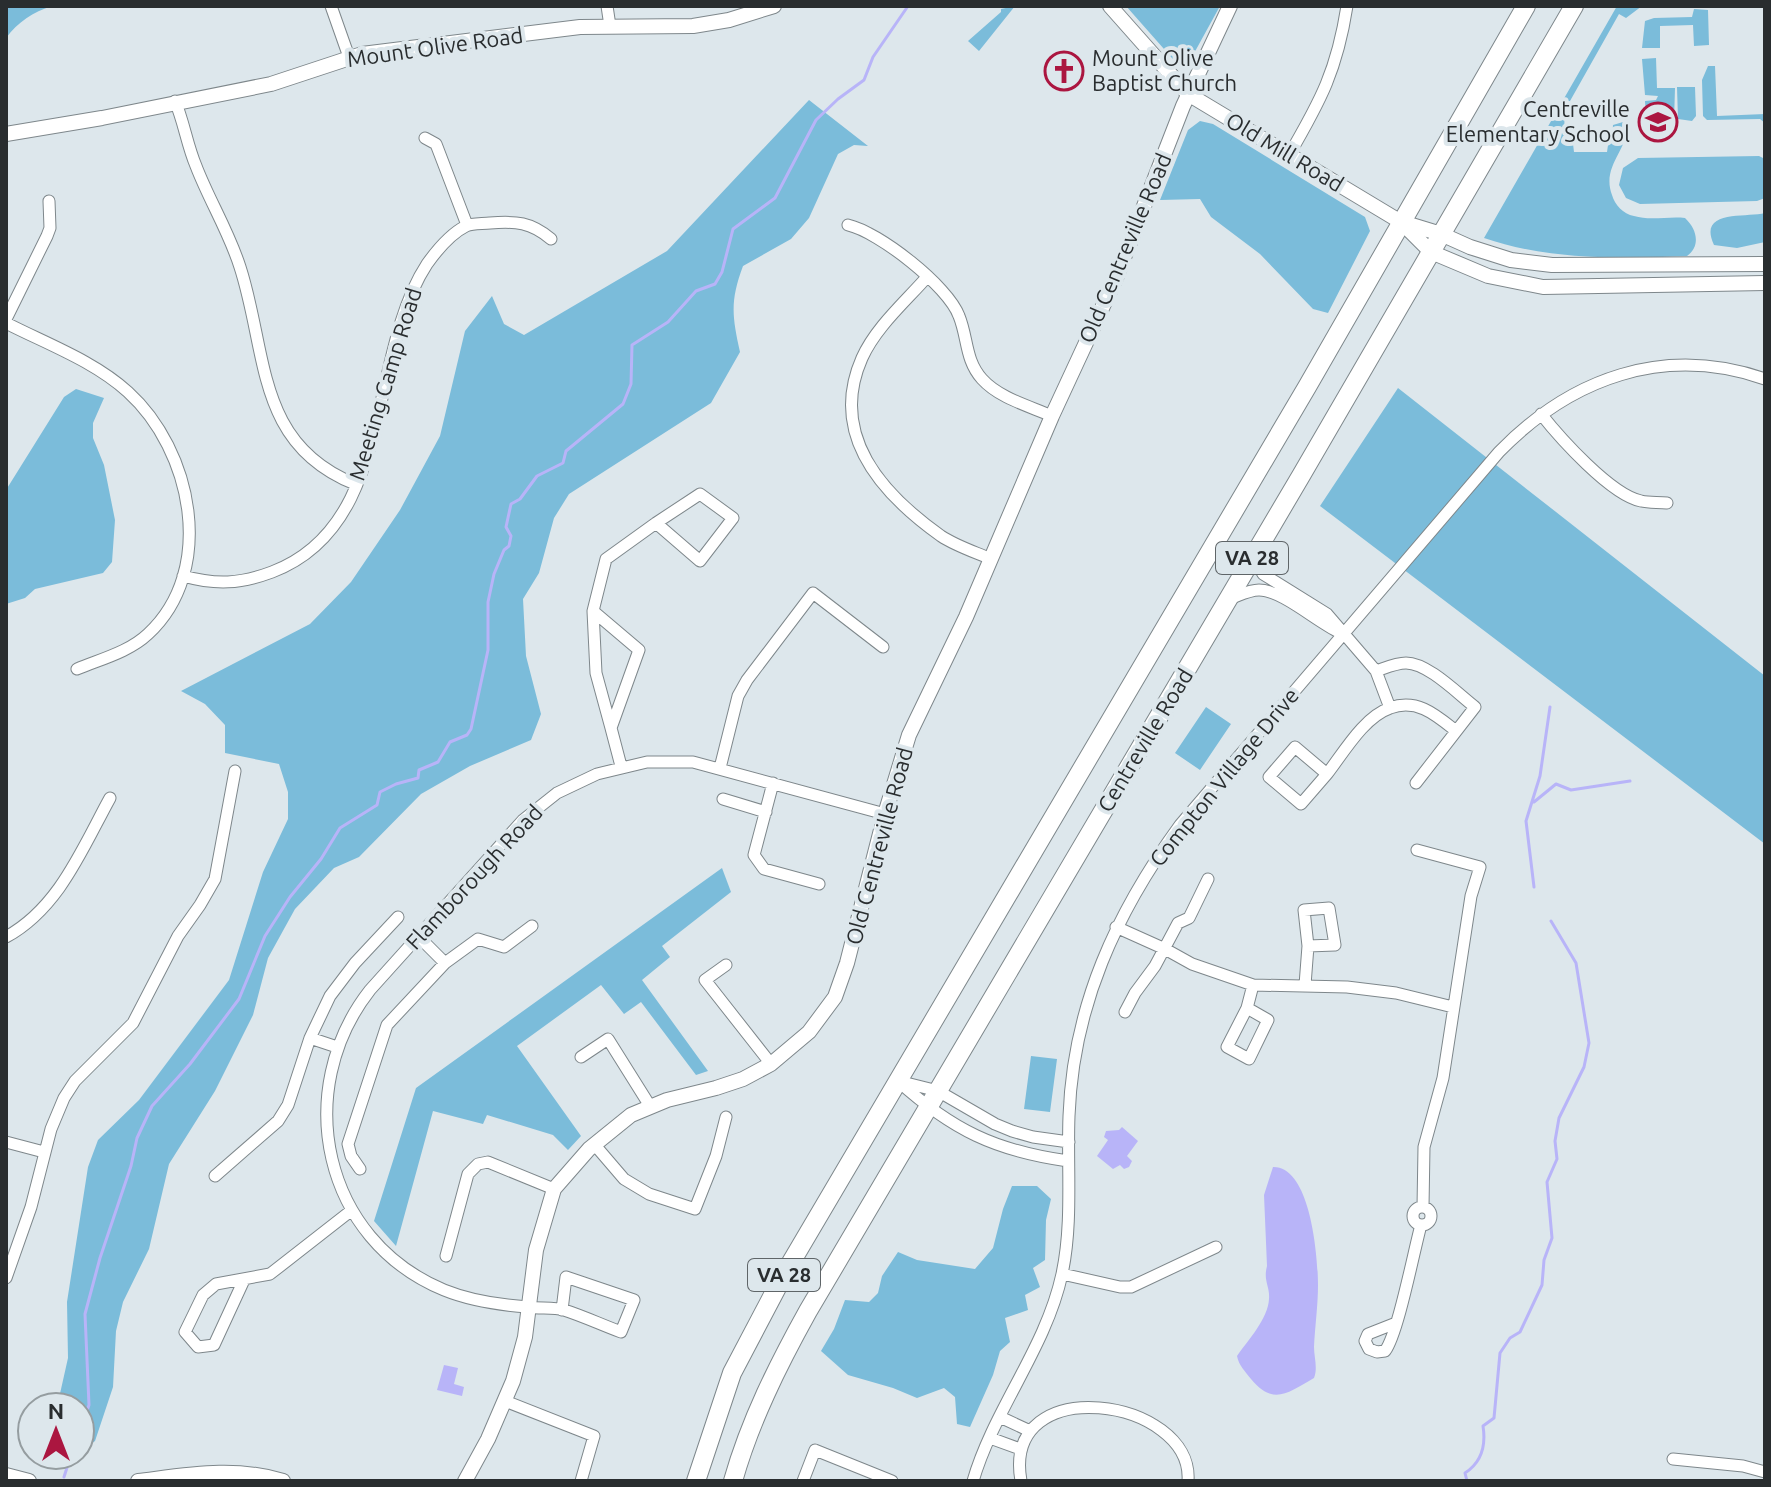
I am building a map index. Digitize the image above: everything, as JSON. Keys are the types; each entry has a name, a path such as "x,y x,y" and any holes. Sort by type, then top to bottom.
{"highway":[{"name":"Centreville Road","path":"696,1481 719,1407 747,1341 1307,387 1526,6"},
{"name":"Centreville Road","path":"733,1481 746,1441 782,1358 1574,6"}],"street":[{"path":"331,6 349,57"},
{"path":"607,6 610,26"},
{"name":"Mount Olive Road","path":"6,134 271,84 349,57 408,47 580,27 693,26 729,20 774,6"},
{"name":"Old Mill Road","path":"1110,6 1188,94 1401,222"},
{"name":"Old Centreville Road","path":"465,1481 505,1401 520,1356 536,1250 554,1189 594,1144 616,1125 650,1106 743,1079 771,1064 809,1032 835,997 909,735 960,632 1052,416 1116,278 1188,94 1230,6"},
{"path":"1289,155 1327,87 1342,40 1347,6"},
{"path":"175,101 196,167 240,268 265,378 275,408 289,432 319,464 330,473 355,484"},
{"path":"425,138 436,144 467,225 502,222 534,225 551,239"},
{"path":"49,201 47,236 6,321 105,374 131,395 153,420 173,455 186,496 189,535 183,576 168,609 147,635 125,649 77,669"},
{"path":"1401,222 1511,260 1552,265 1765,264"},
{"path":"1401,222 1431,252 1488,276 1543,287 1765,283"},
{"name":"Meeting Camp Road","path":"183,576 206,582 234,583 257,577 293,563 312,550 329,532 355,484 374,435 408,300 438,248 467,225"},
{"path":"848,225 864,229 879,238 927,277 955,306 962,323 968,356 981,378 1006,396 1052,416"},
{"path":"927,277 882,328 861,361 853,395 857,437 867,464 887,491 941,536 991,559"},
{"name":"Compton Village Drive","path":"973,1481 1052,1307 1062,1274 1067,1235 1071,1092 1082,1020 1116,927 1149,868 1180,825 1499,452 1541,414 1589,386 1653,368 1714,368 1765,379"},
{"path":"1541,414 1585,462 1612,484 1640,501 1667,503"},
{"path":"621,766 596,673 593,611 606,559 656,523 700,494 733,518 700,561 656,523"},
{"path":"1253,557 1259,571 1327,614 1376,671 1390,708"},
{"path":"1228,599 1264,590 1343,634"},
{"path":"720,768 738,696 813,593 883,647"},
{"path":"593,611 639,650 611,728"},
{"path":"1376,671 1402,663 1414,664 1426,669 1475,707 1416,783"},
{"path":"1327,774 1295,747 1269,777 1301,804 1327,774 1368,724 1379,713 1406,704 1420,707 1456,731"},
{"name":"Flamborough Road","path":"562,1310 566,1277 634,1300 621,1332 562,1310 467,1298 422,1279 380,1246 352,1210 330,1153 326,1128 329,1075 337,1047 361,1001 523,820 576,783 621,766 669,761 720,768 885,814"},
{"path":"6,1278 31,1207 44,1152 64,1098 75,1081 133,1023 178,936 209,892 218,868 235,771"},
{"path":"773,783 754,855 764,869 819,884"},
{"path":"6,937 26,925 51,900 110,798"},
{"path":"723,799 766,812"},
{"path":"1396,1323 1421,1225 1413,1219 1413,1214 1423,1207 1424,1147 1443,1078 1471,896 1480,867 1417,850"},
{"path":"1125,1012 1178,923 1189,918 1208,879"},
{"path":"215,1176 278,1121 288,1105 310,1038 330,996 355,963 398,917"},
{"path":"360,1169 351,1156 348,1144 387,1025 445,963 478,939 504,947 532,926"},
{"path":"1116,927 1192,964 1253,985 1305,985 1396,993 1453,1007"},
{"path":"418,936 445,963"},
{"path":"1305,985 1308,946"},
{"path":"726,965 705,980 771,1064"},
{"path":"1247,1008 1253,985"},
{"path":"310,1038 337,1047"},
{"path":"581,1057 608,1039 650,1106"},
{"path":"898,1081 938,1091 1012,1131 1069,1142"},
{"path":"898,1081 944,1119 1005,1149 1068,1161"},
{"path":"594,1144 624,1179 649,1194 695,1209 716,1156 726,1117"},
{"path":"6,1142 44,1152"},
{"path":"446,1256 468,1174 478,1164 488,1162 554,1189"},
{"path":"244,1280 214,1345 198,1347 185,1332 203,1295 216,1284 270,1274 352,1210"},
{"path":"1062,1274 1131,1287 1216,1247"},
{"path":"505,1401 594,1436 581,1481"},
{"path":"1021,1481 1020,1449 1030,1431 1041,1419 1079,1406 1124,1413 1156,1424 1178,1447 1189,1473 1188,1481"},
{"path":"1000,1417 1030,1431"},
{"path":"990,1438 1020,1449"},
{"path":"803,1481 815,1450 892,1481"},
{"path":"1673,1459 1743,1466 1765,1472"},
{"path":"138,1481 225,1472 255,1474 283,1481"},
{"path":"6,1475 29,1481"}],"shaded area":[{"path":"6,6 52,6 26,18 6,38"},
{"path":"1015,6 979,51 968,41 1001,9"},
{"path":"1126,6 1220,6 1187,66 1179,66"},
{"path":"1617,6 1642,6 1626,18 1619,14 1570,101 1575,107 1564,109 1565,143 1573,144 1574,152 1607,152 1612,142 1613,125 1623,122 1627,125 1624,142 1610,175 1615,202 1626,213 1640,217 1685,218 1695,232 1694,247 1687,256 1584,256 1533,251 1484,238"},
{"path":"1694,9 1708,10 1709,45 1694,46 1693,25 1660,26 1660,48 1642,48 1645,21 1692,17"},
{"path":"1656,58 1657,88 1675,88 1674,121 1671,121 1674,112 1668,109 1664,112 1667,121 1652,122 1646,116 1645,101 1656,100 1658,96 1645,95 1642,59"},
{"path":"1708,66 1715,66 1717,116 1765,114 1765,123 1760,119 1707,120 1703,116 1702,80"},
{"path":"1677,87 1695,87 1696,116 1692,121 1678,119"},
{"path":"809,100 868,146 854,145 838,154 809,218 791,239 743,266 734,309 740,352 711,403 569,494 554,518 539,573 523,599 526,656 541,714 531,740 470,766 421,794 359,857 334,868 295,909 268,958 253,1015 215,1091 169,1164 149,1249 123,1302 116,1331 113,1387 96,1438 96,1391 61,1391 68,1358 67,1302 88,1167 98,1140 139,1100 229,980 263,872 288,819 288,792 279,764 225,753 225,725 205,704 181,691 310,624 351,582 400,510 440,436 465,331 492,296 504,324 524,335 667,251"},
{"path":"1200,121 1213,124 1365,217 1370,231 1328,313 1313,309 1260,254 1211,217 1200,199 1160,200 1188,130"},
{"path":"1759,156 1765,159 1765,198 1757,201 1640,204 1626,198 1619,185 1623,168 1638,158"},
{"path":"1765,213 1765,242 1737,248 1714,245 1712,226 1718,220"},
{"path":"1398,388 1765,676 1765,844 1320,506"},
{"path":"76,389 104,398 93,423 93,438 104,465 115,520 112,562 103,573 35,589 25,598 6,604 6,490 64,397"},
{"path":"1206,707 1231,724 1200,770 1175,753"},
{"path":"722,868 731,892 662,946 670,957 642,980 708,1071 696,1075 641,1002 624,1014 601,985 517,1046 581,1136 568,1150 553,1135 487,1115 483,1124 433,1111 396,1246 374,1221 416,1088"},
{"path":"1031,1056 1057,1059 1050,1112 1024,1109"},
{"path":"1122,1127 1138,1141 1127,1156 1132,1161 1129,1167 1124,1169 1120,1165 1113,1169 1097,1156 1108,1140 1104,1137 1106,1131"},
{"path":"1273,1167 1286,1171 1296,1181 1304,1197 1314,1236 1318,1285 1314,1378 1288,1392 1274,1395 1251,1379 1237,1356 1257,1329 1268,1307 1264,1195"},
{"path":"1012,1186 1037,1186 1051,1199 1046,1220 1045,1260 1033,1268 1040,1287 1025,1295 1028,1310 1005,1318 1010,1342 1000,1351 970,1427 957,1424 955,1397 944,1388 917,1398 848,1375 821,1351 845,1300 869,1302 878,1293 882,1276 898,1252 917,1260 975,1269 993,1248"},
{"path":"444,1365 458,1368 454,1384 464,1387 462,1396 437,1390"}],"waterway":[{"path":"88,1391 85,1314 137,1138 152,1106 190,1064 239,999 265,936 340,828 377,805 380,792 418,778 419,770 438,762 450,742 467,735 471,729 488,650 488,602 494,574 511,536 506,527 511,504 520,499 537,476 563,463 566,451 623,404 631,384 632,345 668,322 696,291 715,284 722,272 733,229 775,198 816,120 864,80 873,57 908,6"},
{"path":"1534,887 1526,821 1540,776 1550,707"},
{"path":"1534,802 1556,784 1571,790 1630,781"},
{"path":"1467,1481 1465,1473 1482,1452 1483,1426 1494,1418 1500,1353 1510,1338 1520,1332 1542,1285 1544,1260 1552,1238 1547,1182 1557,1159 1555,1141 1559,1118 1584,1067 1589,1043 1576,963 1551,921"},
{"path":"64,1477 66,1471"}],"place":[{"name":"Mount Olive Baptist Church","path":"1064,71"},
{"name":"Centreville Elementary School","path":"1658,122"}]}
